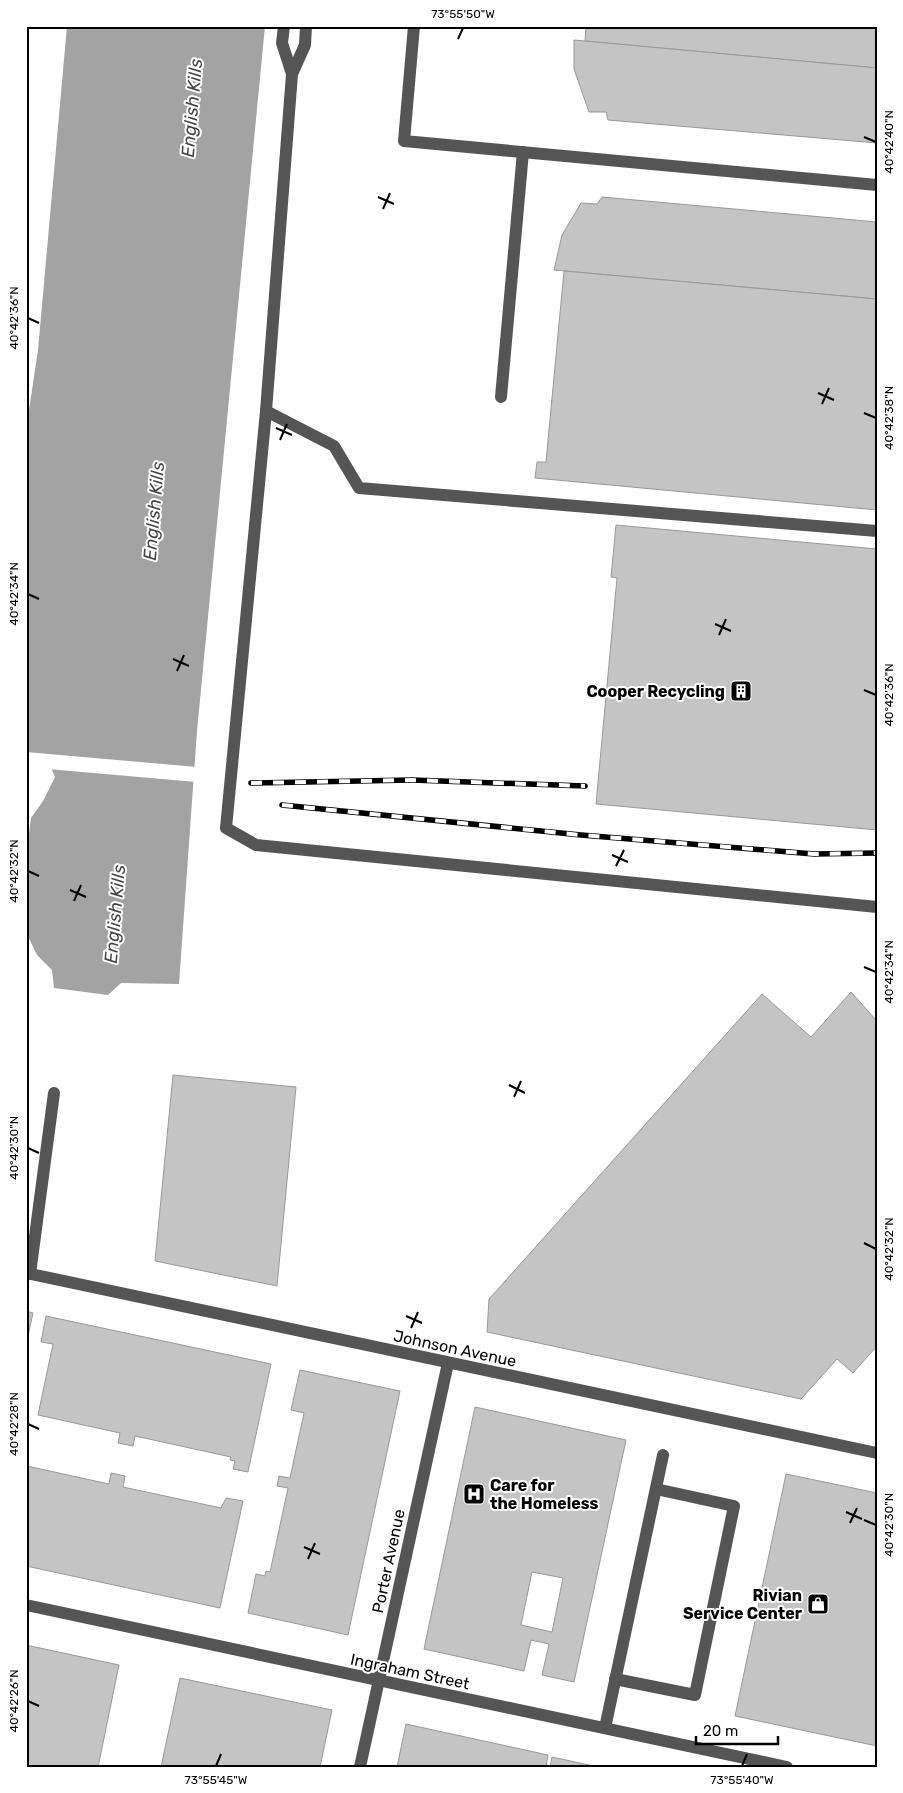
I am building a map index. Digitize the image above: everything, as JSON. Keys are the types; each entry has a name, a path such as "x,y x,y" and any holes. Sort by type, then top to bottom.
{"street":[{"path":"284,26 282,43 292,74"},
{"path":"306,26 304,44 292,74 266,412 226,828 256,844 877,907"},
{"path":"414,26 404,141 877,185"},
{"path":"501,397 523,152"},
{"path":"266,412 334,446 359,488 877,531"},
{"path":"28,1274 54,1093"},
{"name":"Johnson Avenue","path":"28,1274 877,1453"},
{"name":"Porter Avenue","path":"360,1767 448,1363"},
{"path":"605,1728 663,1455"},
{"path":"615,1679 695,1694 734,1506 656,1489"},
{"name":"Ingraham Street","path":"26,1605 788,1767"}],"water":[{"name":"English Kills","path":"67,26 265,26 197,731 179,984 121,983 108,995 54,988 52,970 37,955 26,932 26,858 31,818 43,801 55,777 46,756 26,755 26,430 38,350"}],"pier":[{"path":"26,752 197,767 196,782 48,769 44,759 26,758"}],"building":[{"path":"586,26 877,26 877,68 585,41"},
{"path":"574,40 877,68 877,143 608,120 606,112 589,112 574,69"},
{"path":"602,197 877,222 877,299 554,270 562,235 581,203 597,204"},
{"path":"564,271 877,299 877,510 535,478 537,462 546,462"},
{"name":"Cooper Recycling","path":"616,525 877,549 877,830 596,804 617,578 611,577"},
{"path":"851,992 877,1021 877,1346 853,1373 837,1359 801,1399 487,1332 489,1299 762,994 811,1037"},
{"path":"173,1075 296,1087 277,1286 155,1261"},
{"path":"26,1311 33,1313 26,1345"},
{"path":"46,1316 271,1364 248,1472 233,1469 235,1461 230,1460 231,1457 135,1436 133,1446 118,1443 120,1433 38,1415 53,1344 41,1342"},
{"path":"300,1370 400,1391 348,1635 248,1613 256,1574 265,1576 266,1571 270,1572 288,1488 277,1486 279,1476 290,1478 304,1413 291,1410"},
{"path":"475,1407 626,1440 574,1682 542,1675 549,1644 531,1640 524,1671 424,1649","holes":["532,1572 563,1578 552,1632 521,1625"]},
{"path":"27,1466 109,1484 111,1473 125,1476 123,1487 221,1508 226,1498 243,1501 220,1608 26,1566"},
{"name":"Rivian Service Center","path":"786,1474 877,1493 877,1746 735,1716"},
{"path":"26,1645 119,1665 98,1767 26,1767"},
{"path":"180,1678 332,1710 320,1767 161,1767"},
{"path":"406,1724 548,1755 546,1767 397,1767"},
{"path":"552,1757 598,1767 550,1767"}],"railway":[{"path":"251,783 412,780 585,786"},
{"path":"282,805 581,835 814,854 877,853"}],"place":[{"name":"Cooper Recycling","path":"741,691"},
{"name":"Care for the Homeless","path":"474,1494"},
{"name":"Rivian Service Center","path":"818,1604"}]}
